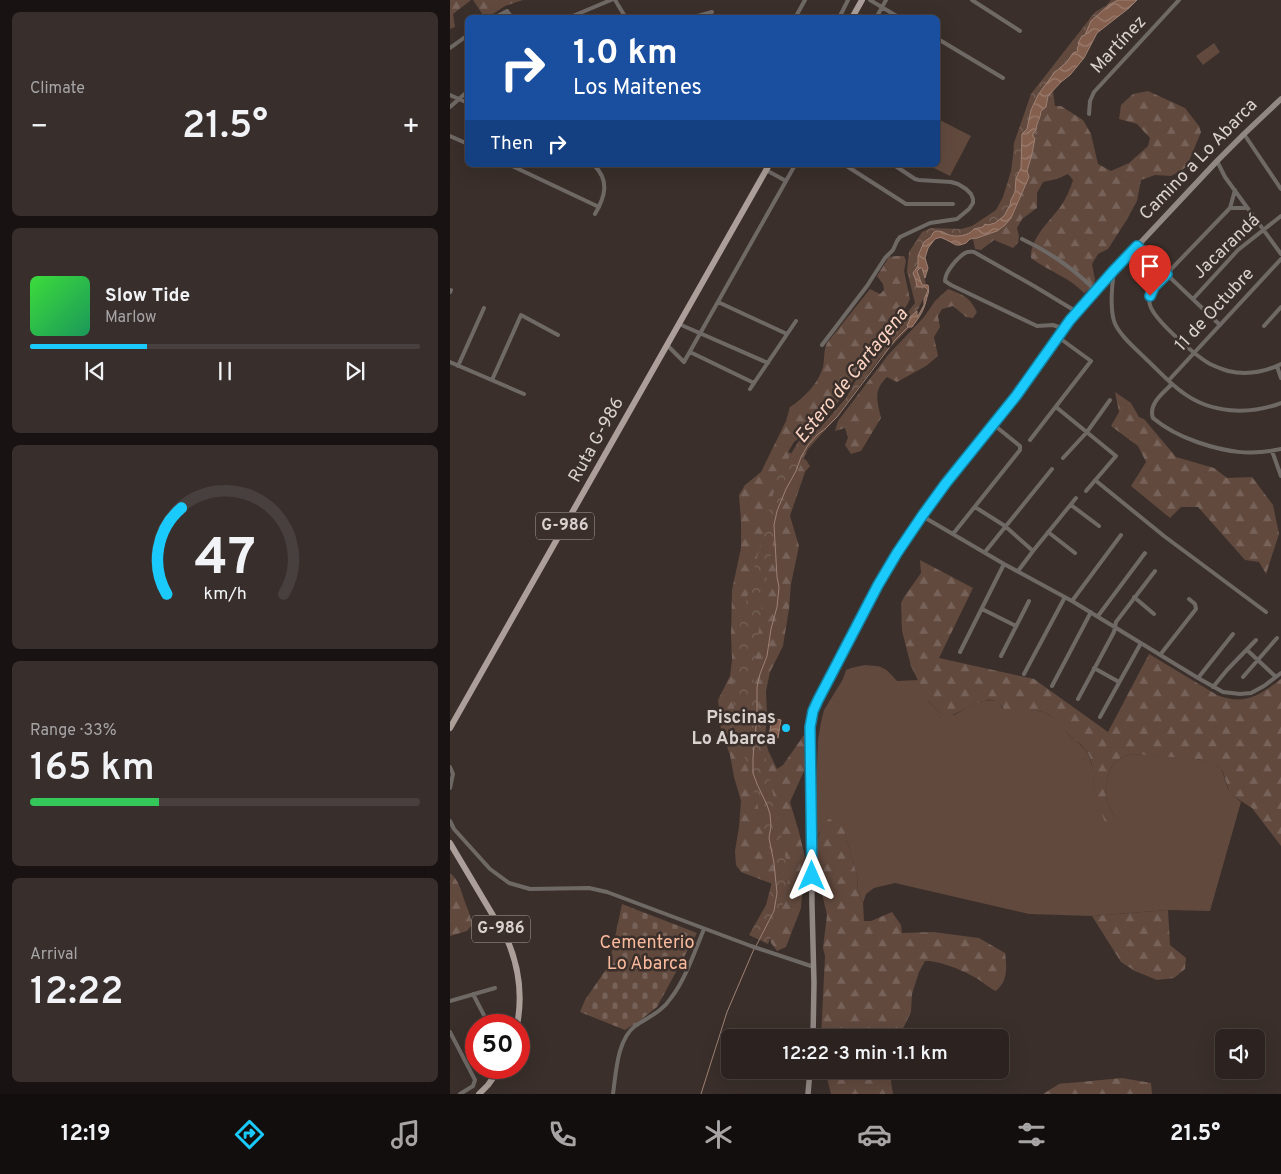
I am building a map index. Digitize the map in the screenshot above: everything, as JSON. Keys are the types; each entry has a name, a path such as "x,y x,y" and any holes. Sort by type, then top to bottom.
{"main road":[{"path":"854,15 862,0"},
{"name":"Camino a Lo Abarca","path":"813,1029 814,967 810,727 818,700 878,585 897,553 946,483 994,425 1077,312 1217,161 1281,98"},
{"name":"Ruta G-986","path":"450,728 767,168"},
{"name":"G-986","path":"450,843 511,948 517,966 520,986 519,1014"},
{"path":"479,1094 492,1079"},
{"path":"808,1094 809,1079"}],"street":[{"path":"575,15 611,0"},
{"path":"615,0 624,15"},
{"path":"797,15 805,0"},
{"path":"840,15 848,0"},
{"path":"870,0 895,15"},
{"path":"878,15 886,0"},
{"path":"972,0 1020,31"},
{"name":"Martínez","path":"1089,114 1090,102 1094,92 1179,0"},
{"path":"499,15 507,10 510,15"},
{"path":"702,15 712,12"},
{"path":"450,48 465,37"},
{"path":"940,40 1004,78"},
{"path":"450,107 465,93"},
{"path":"450,95 465,102"},
{"path":"1244,134 1281,189"},
{"path":"450,136 465,143"},
{"path":"1217,161 1262,230 1281,254"},
{"path":"514,167 599,207"},
{"path":"595,214 603,198 604,186 602,175 596,167"},
{"path":"667,345 684,362 794,167"},
{"path":"848,167 906,204 953,204"},
{"path":"822,345 867,286 900,237 934,222 957,220 972,205 973,199 971,194 958,184 919,180 897,167"},
{"path":"767,168 786,181"},
{"path":"1235,190 1230,208 1154,287 1149,302 1151,308 1161,321 1195,352 1215,366 1234,372 1254,372 1279,365 1281,378"},
{"path":"1230,208 1248,208"},
{"name":"Jacarandá","path":"1193,299 1238,250 1281,216"},
{"path":"1022,238 1061,262 1096,291"},
{"path":"1137,246 1220,325"},
{"path":"1064,329 1054,326 1037,326 951,286 945,281 945,277 965,253 974,252 1077,312"},
{"name":"11 de Octubre","path":"1281,259 1195,352 1154,404 1151,413 1153,418 1163,426 1181,436 1217,449 1245,453 1281,449"},
{"path":"1114,270 1112,283 1115,325 1136,349 1182,392 1197,401 1222,409 1248,411 1281,403"},
{"path":"718,302 787,334"},
{"path":"1264,326 1281,307"},
{"path":"458,366 484,308"},
{"path":"492,380 521,315 558,335"},
{"path":"750,389 796,321"},
{"path":"679,324 768,363"},
{"path":"1030,440 1091,361 1058,337"},
{"path":"690,352 754,383"},
{"path":"450,362 524,394"},
{"path":"1063,458 1087,432 1110,400"},
{"path":"1056,407 1116,456 1086,491"},
{"path":"952,534 1019,452 1020,446 994,425"},
{"path":"1272,451 1281,476"},
{"path":"984,552 1052,469"},
{"path":"1095,480 1164,536 1266,612"},
{"path":"1018,571 1076,498"},
{"path":"1071,504 1099,526"},
{"path":"975,507 1005,526 1033,551"},
{"path":"922,516 1092,612 1213,687 1228,693 1245,694 1260,689 1281,673"},
{"path":"1048,532 1076,553"},
{"path":"1072,601 1121,535"},
{"path":"1098,616 1145,554"},
{"path":"960,652 1004,564"},
{"path":"1078,699 1114,632 1116,622 1155,571"},
{"path":"1024,674 1066,597"},
{"path":"1134,597 1154,614"},
{"path":"1160,654 1196,609 1196,605 1189,599"},
{"path":"1001,656 1029,601"},
{"path":"982,609 1016,626"},
{"path":"1052,686 1092,612"},
{"path":"1198,678 1233,634"},
{"path":"1243,677 1277,638"},
{"path":"1213,687 1256,640"},
{"path":"1100,716 1142,643"},
{"path":"1246,650 1276,677"},
{"path":"1094,668 1119,682"},
{"path":"450,767 453,774 450,788"},
{"path":"450,821 454,829 490,870 510,883 530,889 582,888 607,892 704,929 814,967"},
{"path":"613,1094 620,1051 624,1040 629,1032 658,1012 673,996 704,929"},
{"path":"450,1001 495,988"},
{"path":"473,994 483,1014"},
{"path":"450,1032 476,1080 474,1086 460,1094"}],"green space":[{"path":"450,0 471,0 453,14 455,27 450,29"},
{"path":"473,0 523,0 505,6 491,15 483,15"},
{"path":"1111,0 1125,0 1061,69 1039,114 1019,190 1004,218 958,242 937,238 932,241 922,263 927,291 909,328 880,358 835,419 808,449 778,514 761,612 753,675 765,754 789,875 786,896 768,944 749,935 766,905 775,870 735,721 733,692 738,633 778,475 800,439 820,428 846,398 860,373 915,303 907,271 909,252 922,232 931,228 961,229 972,226 996,210 1003,197 1011,171 1014,143 1031,94 1095,12 1107,5"},
{"path":"1214,43 1220,52 1203,65 1196,56"},
{"path":"1053,91 1055,106 1061,106 1083,120 1091,134 1098,164 1111,171 1129,163 1148,146 1150,138 1137,124 1119,119 1121,105 1133,94 1148,91 1185,108 1199,126 1201,132 1187,166 1182,170 1171,176 1155,175 1141,180 1137,201 1126,221 1108,249 1098,254 1092,264 1095,280 1093,287 1084,293 1072,283 1031,258 1037,237 1061,206 1069,191 1073,180 1068,174 1043,182 1037,193 1037,208 1022,219 1017,228 1018,243 1013,248 994,240 981,250 975,249 973,239 982,236 1013,213 1029,177 1027,171 1035,138 1033,133 1048,96"},
{"path":"940,120 971,136 950,176 932,167 940,167"},
{"path":"904,256 906,261 904,271 910,299 907,305 894,324 878,341 843,396 818,426 794,442 788,452 806,460 810,466 805,472 790,516 799,546 791,584 783,646 770,672 766,691 765,738 768,750 777,769 783,765 804,735 805,769 790,802 805,857 801,908 786,947 777,951 771,943 769,932 781,887 741,872 736,865 735,851 741,801 730,755 721,730 718,700 730,676 732,659 732,590 741,548 739,495 745,485 761,472 786,421 790,407 805,395 818,379 823,367 827,343 870,289 880,294 884,290 883,284 877,276 889,257"},
{"path":"948,289 965,297 971,302 977,312 973,318 966,317 953,306 942,309 938,316 940,327 934,337 938,356 926,366 897,382 887,377 880,387 877,396 881,418 861,451 851,454 845,445 848,438 845,428 835,431 838,421 888,355 924,317 935,301"},
{"path":"1115,392 1131,403 1139,417 1144,419 1176,457 1214,468 1227,478 1252,477 1273,505 1279,534 1266,574 1259,562 1245,560 1198,507 1181,507 1170,518 1131,486 1146,462 1138,446 1111,426 1119,412"},
{"path":"920,560 973,588 939,658 1034,679 1108,732 1149,654 1217,695 1227,698 1244,699 1251,697 1266,690 1281,679 1281,846 1252,808 1230,794 1223,772 1212,763 1197,759 1134,754 1118,760 1112,766 1108,776 1106,790 1107,800 1116,819 1112,826 1105,823 1102,814 1094,786 1092,763 1089,754 1050,715 1039,711 1020,714 1009,713 992,700 977,703 946,717 940,713 929,702 911,666 902,631 901,603 921,573"},
{"path":"865,665 883,668 897,681 918,680 929,702 940,713 954,715 974,704 992,700 998,701 1002,708 1023,712 1031,710 1044,712 1057,720 1067,733 1085,749 1089,755 1093,770 1094,786 1101,807 1116,819 1107,800 1106,790 1112,766 1123,757 1134,754 1191,758 1203,760 1219,767 1230,792 1241,802 1210,911 1168,910 1092,916 1029,914 895,883 874,888 866,894 863,903 858,891 857,876 845,833 820,831 814,846 818,740 824,710 843,679 846,670"},
{"path":"829,819 837,820 843,825 857,876 858,891 863,903 864,921 871,921 892,912 901,925 902,933 933,932 979,938 1005,953 1005,978 1000,987 996,991 958,969 937,962 925,961 919,972 912,994 911,1012 903,1029 821,1029 825,956 823,948 827,915 812,853 823,824"},
{"path":"450,873 456,879 459,886 472,925 467,931 450,936"},
{"name":"Cementerio Lo Abarca","path":"622,904 697,933 657,1007 625,1030 580,1012 585,1000 609,965"},
{"path":"1168,910 1170,945 1186,958 1185,969 1174,978 1157,980 1135,971 1121,962 1092,916"},
{"path":"1122,1078 1151,1083 1152,1094 1043,1094 1059,1084"},
{"path":"827,1079 892,1079 893,1094 831,1094"}],"water":[{"path":"1118,0 1137,0 1097,33 1084,58 1070,75 1048,96 1046,107 1041,111 1036,130 1033,133 1035,138 1027,171 1029,177 1011,218 997,231 970,239 960,245 956,245 941,237 935,239 928,248 925,258 928,268 925,278 922,268 917,271 922,285 928,285 928,290 925,287 917,287 913,273 918,266 918,256 924,242 933,233 941,231 954,236 962,236 974,229 983,227 985,224 995,223 1004,216 1015,192 1016,178 1021,168 1022,134 1027,129 1031,110 1038,95 1054,73 1067,62 1073,53 1078,51 1078,43 1082,36 1085,35 1091,21 1109,5"},
{"path":"928,290 923,310 912,327 908,327 910,317 917,311 918,316 924,305 924,299"},
{"path":"772,718 781,720 778,738 769,736"}],"waterway":[{"name":"Estero de Cartagena","path":"756,946 774,911 777,893 769,838 770,814 753,773 757,687 767,656 779,587 774,525 777,511 808,445 837,417 895,340 908,327"},
{"name":"Estero de Cartagena","path":"701,1094 727,1012 754,949"}],"place":[{"name":"Piscinas Lo Abarca","path":"786,728"}],"route":[{"path":"812,876 810,727 812,717 815,705 887,569 931,502 994,425 1046,356 1070,320 1137,246 1167,274 1154,287 1150,296"}]}
